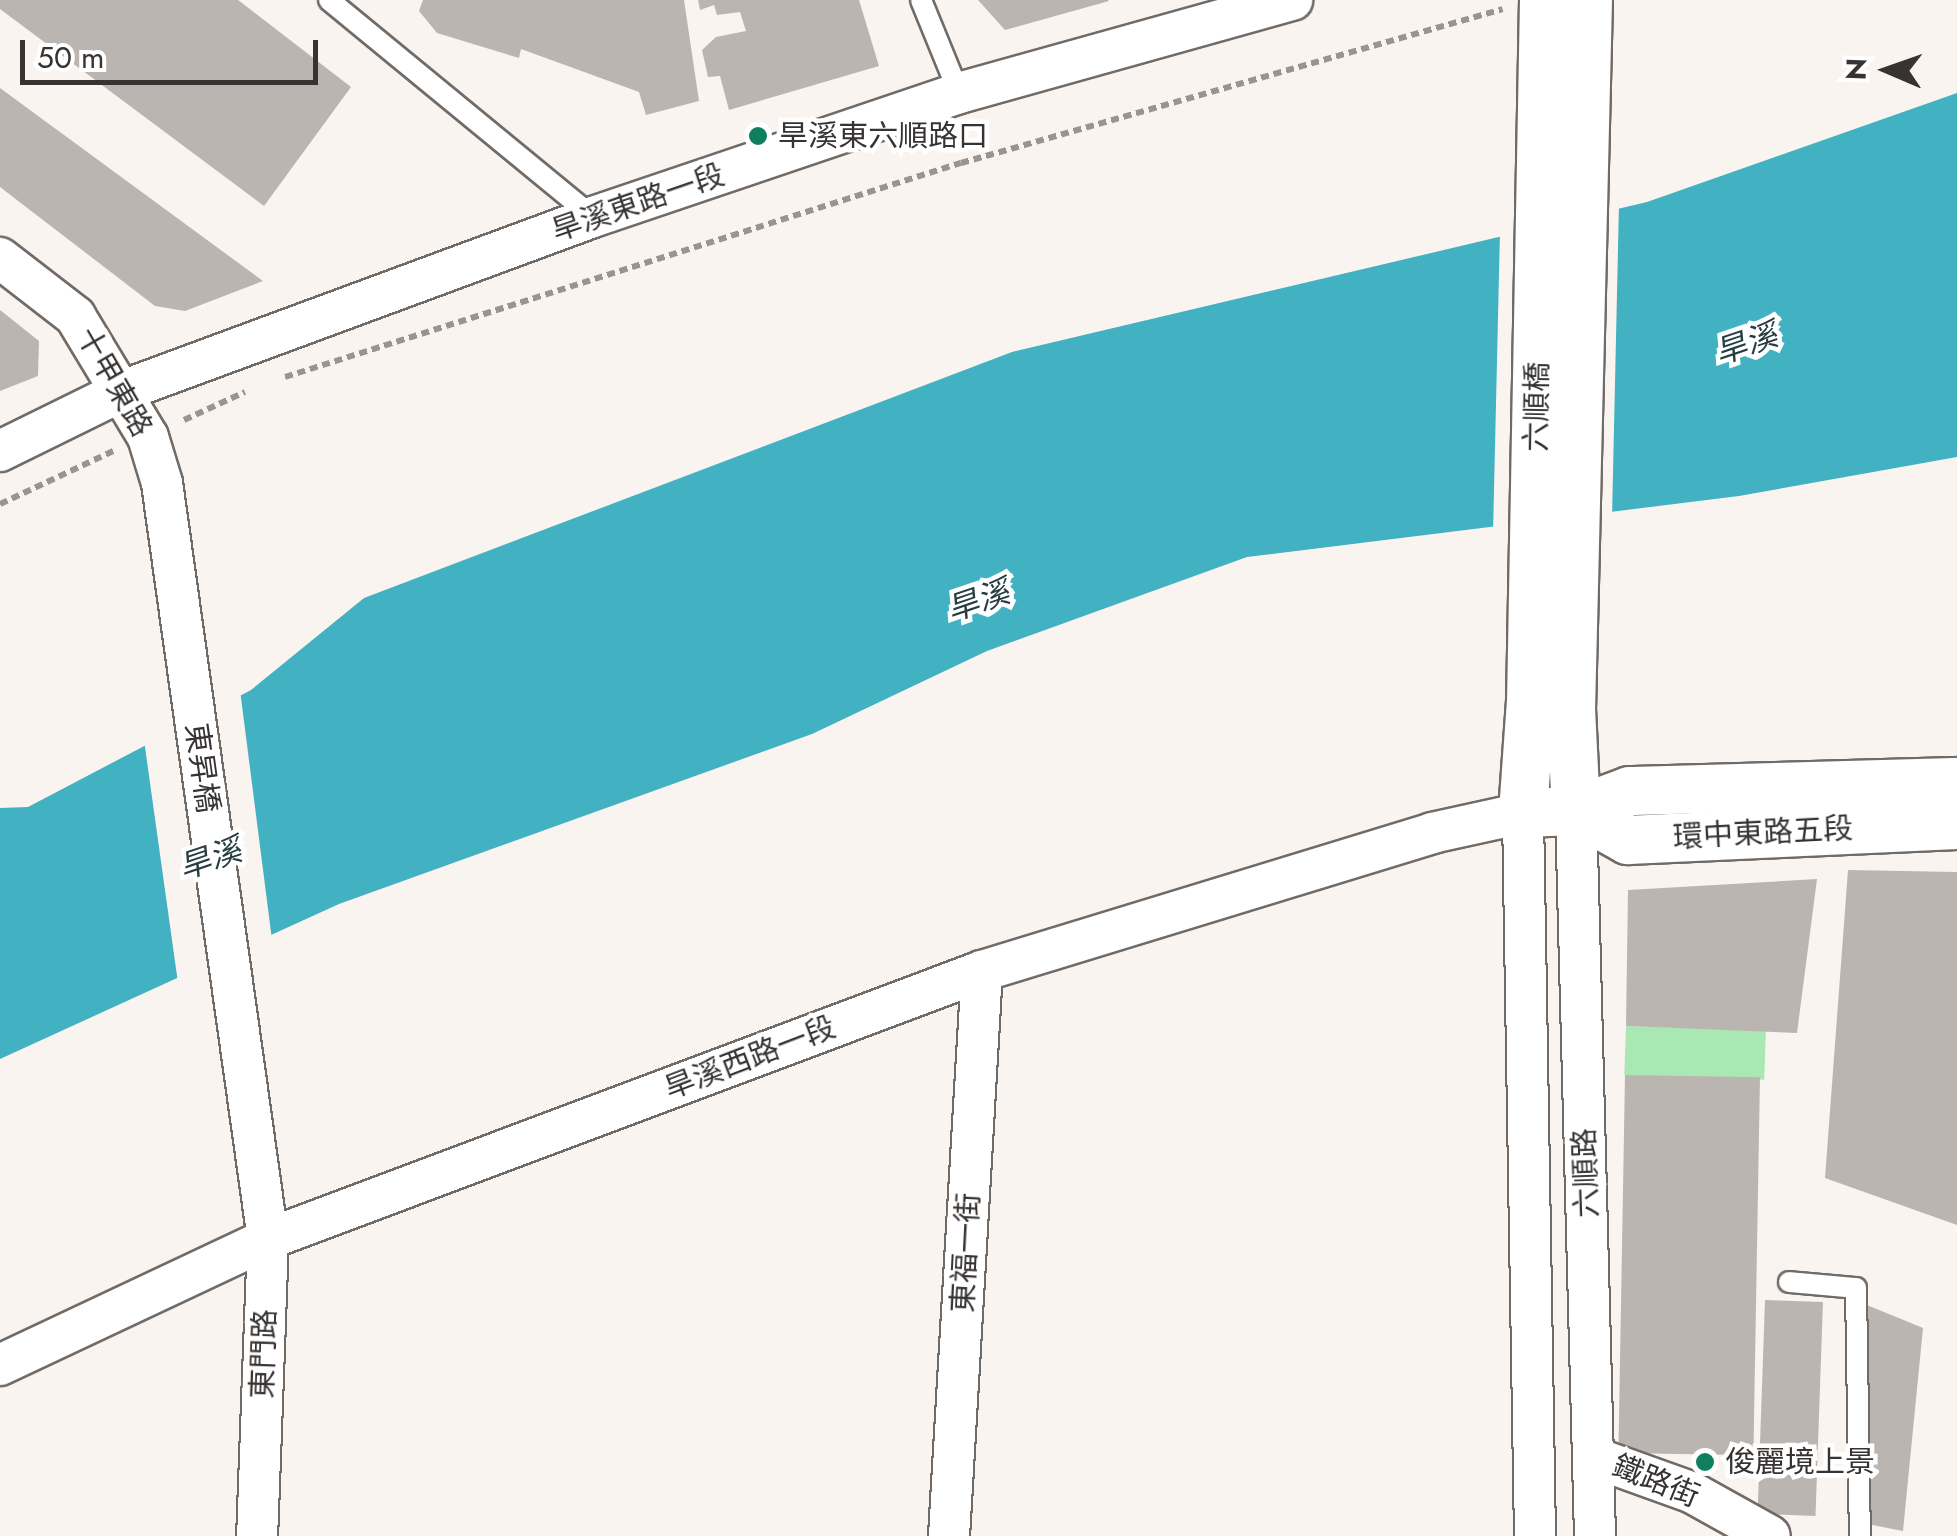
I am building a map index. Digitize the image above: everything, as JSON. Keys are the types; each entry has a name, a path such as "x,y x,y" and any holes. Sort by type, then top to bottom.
{"street":[{"name":"旱溪東路一段","path":"0,451 122,391 592,217 959,93 1292,0"},
{"name":"六順橋","path":"1576,811 1571,690 1588,0"},
{"name":"六順橋","path":"1524,813 1529,3"},
{"name":"十甲東路","path":"0,258 75,316 148,436 162,482"},
{"name":"東昇橋","path":"162,482 260,1172"},
{"name":"環中東路五段","path":"1524,813 1576,811 1630,792 1957,782"},
{"name":"環中東路五段","path":"1576,811 1628,840 1957,824"},
{"name":"六順路","path":"1576,811 1595,1536"},
{"name":"六順路","path":"1524,813 1535,1536"},
{"name":"旱溪西路一段","path":"0,1365 268,1239 982,970 1432,833 1524,813"},
{"name":"東福一街","path":"950,1536 982,970"},
{"name":"東門路","path":"258,1536 268,1239 260,1172"},
{"name":"鐵路街","path":"1594,1457 1691,1492 1770,1536"}],"lane":[{"path":"329,0 592,217"},
{"path":"921,0 959,93"},
{"path":"1789,1282 1856,1288 1860,1536"}],"path":[{"path":"278,379 961,162 1529,3"},
{"path":"0,504 259,385"}],"green space":[{"path":"1626,1026 1766,1031 1764,1080 1624,1075"}],"water":[{"name":"旱溪","path":"1957,93 1957,457 1739,496 1247,557 987,651 812,734 339,904 0,1059 0,808 28,807 251,690 364,598 1012,352 1647,202"}],"pier":[{"path":"1619,203 1612,518 1493,533 1500,231"},
{"path":"240,690 272,940 178,983 144,740"}],"building":[{"path":"0,0 238,0 351,87 264,206 0,9"},
{"path":"423,0 684,0 699,101 646,115 639,92 521,49 519,58 437,33 419,11"},
{"path":"698,0 859,0 879,66 729,110 720,76 708,77 702,50 716,37 746,31 740,12 717,15 714,5 700,10"},
{"path":"978,0 1108,0 1109,1 1005,30"},
{"path":"0,88 263,281 185,311 155,306 0,187"},
{"path":"0,310 39,341 38,376 0,391"},
{"path":"1848,870 1957,872 1957,1225 1825,1178"},
{"path":"1817,879 1797,1033 1626,1026 1628,890"},
{"path":"1625,1075 1760,1077 1753,1455 1618,1453"},
{"path":"1765,1300 1823,1302 1815,1516 1758,1514"},
{"path":"1862,1303 1923,1328 1903,1531 1857,1522"}],"place":[{"name":"旱溪東六順路口","path":"758,136"},
{"name":"俊麗境上景","path":"1705,1462"}]}
